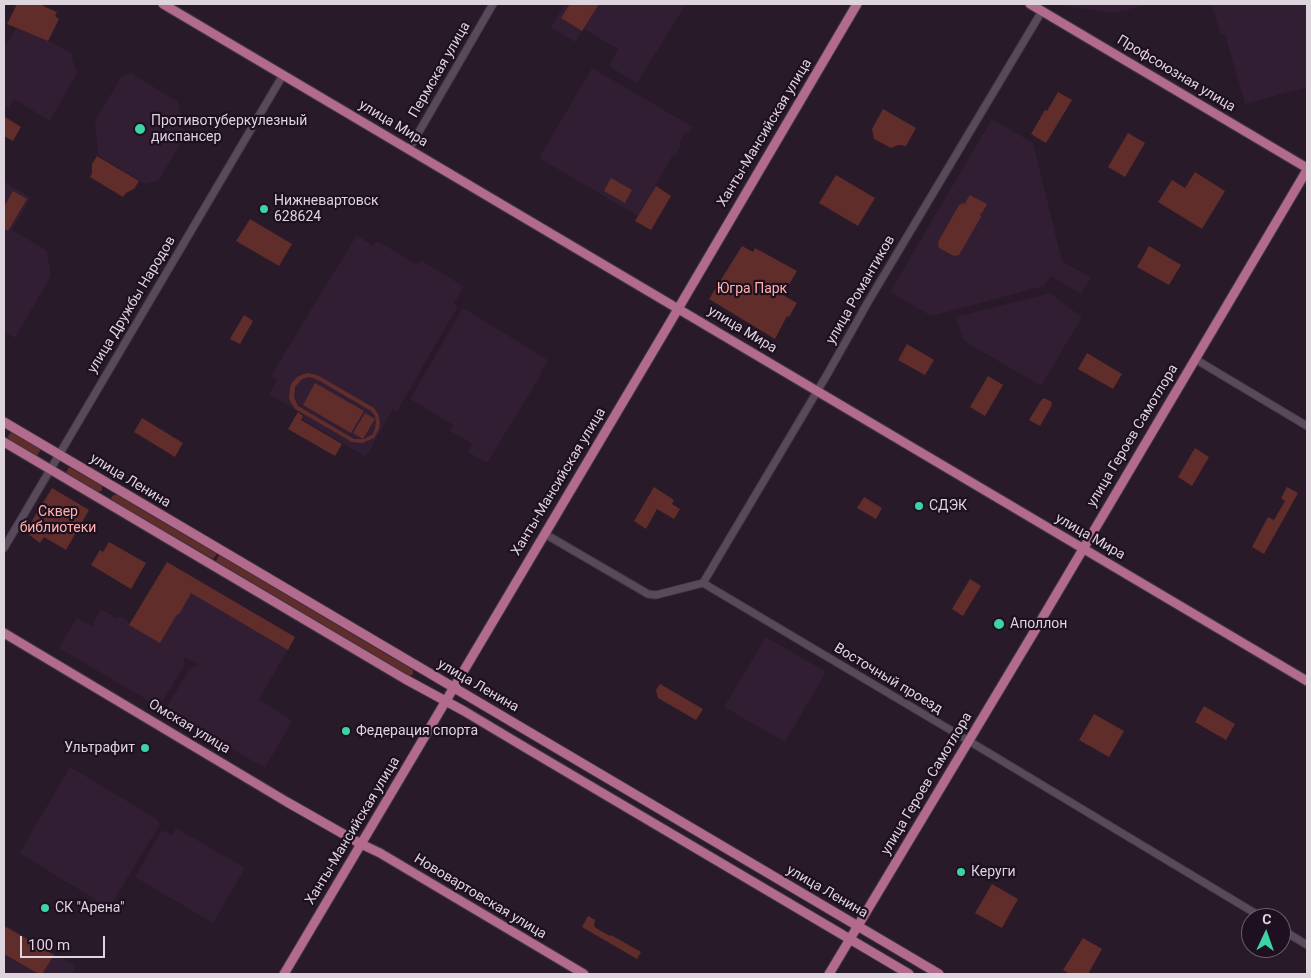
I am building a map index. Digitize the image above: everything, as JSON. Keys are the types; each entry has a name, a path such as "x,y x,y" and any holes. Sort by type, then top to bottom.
{"main road":[{"name":"улица Мира","path":"163,4 1307,681"},
{"name":"Ханты-Мансийская улица","path":"284,974 857,4"},
{"name":"Профсоюзная улица","path":"1030,4 1307,169"},
{"name":"улица Героев Самотлора","path":"829,974 1307,169"},
{"name":"улица Ленина","path":"5,426 59,455 939,974"},
{"name":"улица Ленина","path":"4,442 909,974"},
{"path":"103,500 111,486"},
{"name":"Омская улица","path":"4,632 287,802 361,844"},
{"path":"405,679 412,680 416,676 417,671 412,664"},
{"name":"Нововартовская улица","path":"361,844 380,853 584,974"}],"street":[{"name":"Пермская улица","path":"409,149 493,4"},
{"name":"улица Романтиков","path":"703,584 868,302 1042,11"},
{"name":"улица Дружбы Народов","path":"4,548 283,75"},
{"path":"1195,359 1307,426"},
{"path":"545,534 648,594 656,595 703,584"},
{"name":"Восточный проезд","path":"703,584 1246,908"},
{"path":"526,748 524,739 527,735 534,734"},
{"path":"764,888 771,888 774,885 775,880 772,875"},
{"path":"1291,935 1307,945"}],"shaded area":[{"path":"565,4 686,4 637,83 609,66 618,49 584,29 575,42 551,27"},
{"path":"1063,4 1151,4 1114,13 1065,6"},
{"path":"1212,4 1307,4 1307,87 1245,104 1225,34 1220,33"},
{"path":"16,28 51,42 72,54 77,73 50,121 14,99 9,108 4,105 4,48"},
{"path":"592,68 693,127 690,132 684,133 679,143 681,145 675,156 673,155 638,216 539,158"},
{"name":"Противотуберкулезный диспансер","path":"131,73 178,102 185,136 158,181 145,184 98,155 95,121 122,76"},
{"path":"992,119 1033,143 1062,261 1091,278 1081,294 1051,276 1044,286 931,316 890,292"},
{"path":"4,181 31,198 12,230 47,251 51,276 15,338 4,331"},
{"path":"357,235 373,246 377,241 418,265 421,260 464,287 454,303 458,306 397,411 393,409 366,457 302,419 304,415 269,394 277,380 271,376"},
{"path":"1050,293 1082,317 1041,386 964,341 956,317"},
{"path":"463,308 548,360 487,463 468,452 472,444 450,431 453,425 410,399"},
{"path":"167,562 295,637 259,699 292,721 265,768 165,710 189,670 198,664 184,657 184,666 159,707 59,648 77,618 92,626 101,609 116,618 121,617 127,620 129,625"},
{"path":"766,637 826,672 785,742 724,707"},
{"path":"70,767 157,819 160,824 109,908 20,852"},
{"path":"176,828 245,868 213,923 135,877 162,830 172,835"},
{"path":"4,924 76,966 72,974 4,974"}],"green space":[{"path":"17,4 44,4 43,6 57,12 55,16 59,19 48,41 7,24"},
{"path":"570,4 599,4 582,31 561,18"},
{"path":"1058,92 1072,100 1046,143 1031,134"},
{"path":"883,109 916,128 906,146 898,145 891,148 874,139 872,129"},
{"path":"5,117 21,127 13,141 4,136"},
{"path":"1128,133 1145,143 1125,177 1108,167"},
{"path":"97,156 139,181 134,189 123,197 90,177 92,164"},
{"path":"1195,172 1225,191 1202,229 1158,202 1172,180 1185,188"},
{"path":"836,175 875,198 858,226 819,203"},
{"path":"611,178 632,190 625,203 604,191"},
{"path":"656,186 671,196 651,230 635,221"},
{"path":"13,191 27,199 8,231 4,229 4,207"},
{"path":"970,195 987,204 982,213 980,213 981,217 959,255 954,256 939,248 938,242 959,205 964,203 968,206 965,203"},
{"path":"250,219 292,244 279,266 236,241"},
{"name":"Югра Парк","path":"742,246 753,252 755,248 797,271 783,295 797,303 789,317 787,316 775,339 709,299"},
{"path":"1149,246 1181,265 1169,285 1137,267"},
{"path":"244,315 253,321 240,344 230,339"},
{"path":"907,344 934,360 925,375 898,360"},
{"path":"1087,353 1122,374 1113,389 1078,369"},
{"path":"309,373 319,376 374,408 380,422 379,429 374,438 362,443 352,442 295,409 289,398 290,387 297,377","holes":["310,377 371,411 375,416 376,422 373,434 364,439 354,439 298,406 294,397 295,387 302,379"]},
{"path":"988,376 1003,385 985,416 970,407"},
{"path":"315,383 364,411 351,433 303,405"},
{"path":"1044,398 1052,402 1052,405 1040,426 1029,420"},
{"path":"298,412 303,416 301,420 342,444 335,456 288,429"},
{"path":"365,413 375,419 363,439 353,433"},
{"path":"142,418 183,443 175,457 134,432"},
{"path":"11,432 41,449 37,456 9,439 8,436"},
{"path":"1195,448 1209,457 1192,486 1178,477"},
{"path":"69,467 102,486 102,490 97,492 66,473"},
{"path":"654,487 674,500 672,504 680,509 674,519 657,509 646,529 634,521"},
{"path":"1287,487 1298,493 1264,554 1252,547 1268,517 1274,520 1285,501 1281,498"},
{"name":"Сквер библиотеки","path":"52,488 89,510 66,550 44,537 40,543 27,533 27,529"},
{"path":"114,495 217,554 213,559 113,501 111,497"},
{"path":"864,497 882,508 876,519 857,508"},
{"path":"109,542 146,563 131,589 91,565 100,550 103,552"},
{"path":"219,555 413,670 413,674 410,676 216,561"},
{"path":"167,562 295,637 288,650 191,593 160,643 129,625"},
{"path":"970,579 981,586 963,616 952,609"},
{"path":"660,684 703,709 696,720 658,698 656,690"},
{"path":"1204,706 1235,724 1226,740 1195,722"},
{"path":"1094,714 1124,731 1109,757 1079,740"},
{"path":"992,884 1018,899 1002,928 975,913"},
{"path":"588,916 595,920 594,926 596,928 641,952 637,959 582,927"},
{"path":"6,927 54,955 42,974 4,954 4,930"},
{"path":"1083,938 1102,949 1088,974 1070,974 1063,970"}],"place":[{"name":"Противотуберкулезный диспансер","path":"140,129"},
{"name":"Нижневартовск 628624","path":"264,209"},
{"name":"СДЭК","path":"919,506"},
{"name":"Аполлон","path":"999,624"},
{"name":"Федерация спорта","path":"346,731"},
{"name":"Ультрафит","path":"145,748"},
{"name":"Керуги","path":"961,872"},
{"name":"СК \"Арена\"","path":"45,908"}]}
